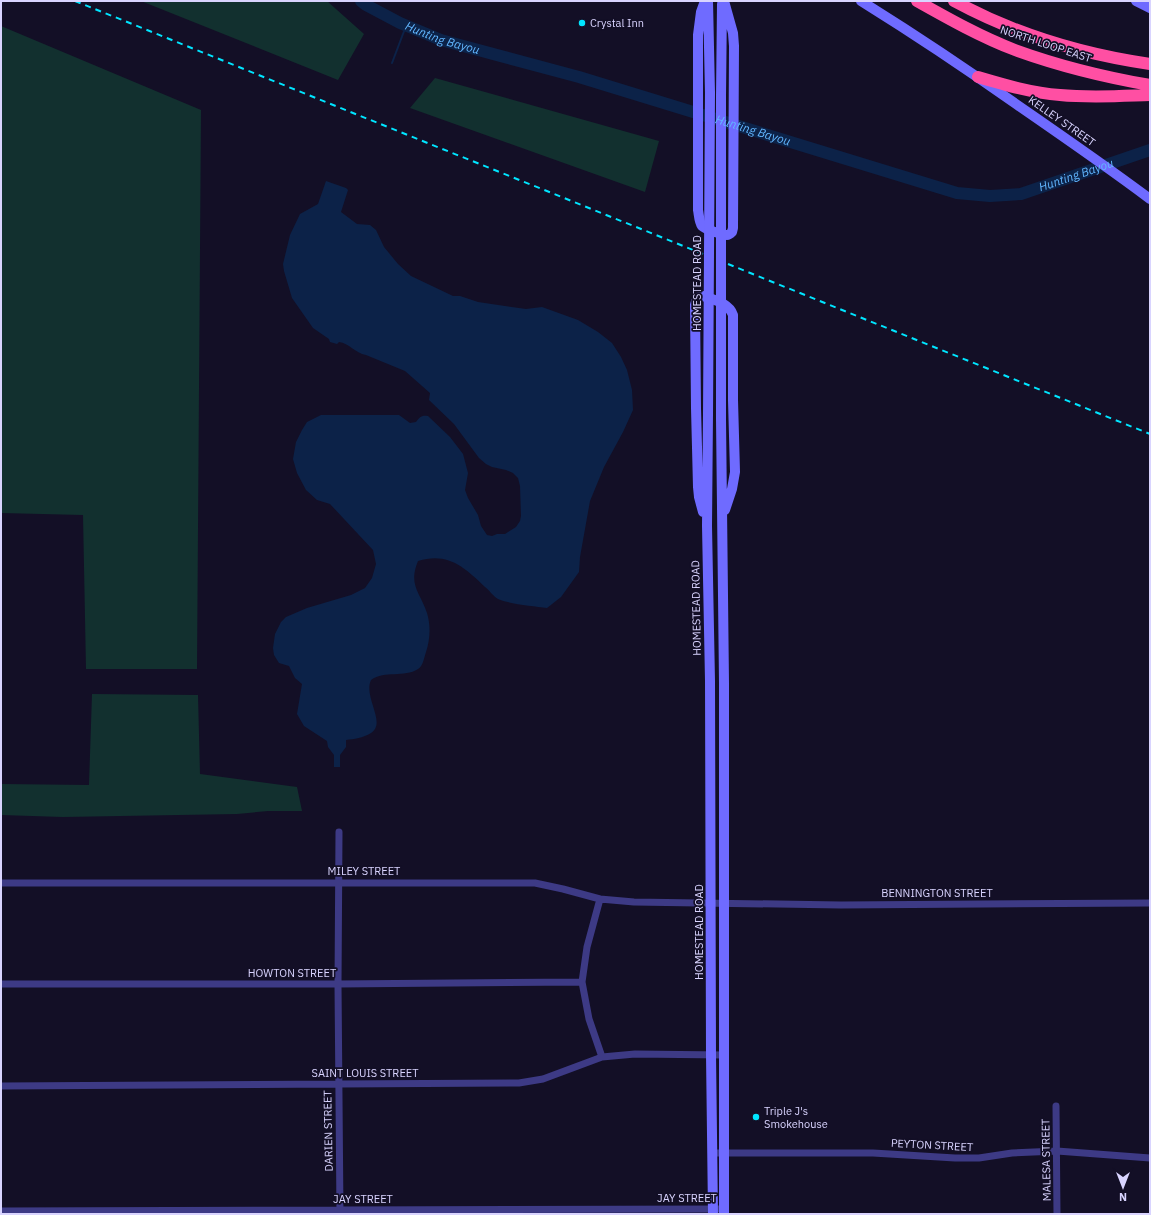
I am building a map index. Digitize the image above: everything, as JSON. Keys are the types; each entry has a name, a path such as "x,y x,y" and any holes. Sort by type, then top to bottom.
{"highway":[{"name":"NORTH LOOP EAST","path":"917,1 969,30 1014,50 1090,73 1150,85"},
{"name":"NORTH LOOP EAST","path":"954,1 1018,31 1063,46 1150,64"},
{"path":"978,77 1027,90 1059,95 1092,97 1150,95"}],"main road":[{"path":"704,1 699,21 699,219 701,226 706,229 729,235 733,228 734,46 733,33 723,1"},
{"name":"HOMESTEAD ROAD","path":"708,1 710,93 707,526 710,688 713,1211"},
{"path":"723,1 720,96 725,1055 724,1211"},
{"name":"KELLEY STREET","path":"861,1 910,31 978,77 1091,155 1150,199"},
{"path":"1136,1 1150,8"},
{"path":"707,526 698,487 695,305 696,300 701,296 728,306 734,315 734,476 732,489 722,519"}],"street":[{"name":"DARIEN STREET","path":"339,832 338,984 340,1212"},
{"name":"MILEY STREET","path":"1,883 535,883 563,889 600,900 724,904"},
{"path":"600,900 587,947 582,982 588,1020 602,1057"},
{"name":"BENNINGTON STREET","path":"724,904 849,905 1150,903"},
{"name":"HOWTON STREET","path":"1,984 582,982"},
{"name":"SAINT LOUIS STREET","path":"1,1086 519,1083 543,1078 602,1057 635,1054 725,1055"},
{"name":"MALESA STREET","path":"1056,1106 1057,1214"},
{"name":"PEYTON STREET","path":"713,1153 873,1153 979,1158 1012,1153 1057,1151 1150,1158"},
{"name":"JAY STREET","path":"1,1211 724,1211"}],"green space":[{"path":"141,1 327,1 364,34 338,80"},
{"path":"1,26 201,110 197,669 86,669 83,515 1,513"},
{"path":"435,78 659,141 645,192 410,108"},
{"path":"92,694 198,695 200,774 297,787 302,811 268,811 237,814 63,817 1,815 1,784 89,785"}],"water":[{"path":"326,181 348,190 341,212 357,224 370,225 376,230 384,247 398,264 411,276 453,296 460,296 478,302 526,309 542,307 578,320 598,332 612,343 627,370 632,390 633,410 604,467 590,501 580,557 579,572 561,597 547,608 515,604 498,599 470,573 455,563 447,560 438,558 418,561 414,576 416,588 427,613 430,633 423,662 420,668 413,672 382,675 371,680 369,687 377,723 375,729 365,736 346,740 346,747 340,755 340,767 334,767 334,755 328,747 327,741 304,726 297,714 302,684 295,678 289,666 279,663 274,655 273,648 275,634 281,622 286,617 307,608 351,595 365,588 372,578 376,564 373,550 330,504 317,500 306,490 297,473 293,459 296,442 307,422 321,415 399,415 410,423 416,422 422,416 428,416 450,437 463,454 468,473 465,490 478,515 481,526 487,535 492,536 497,534 505,534 516,527 521,516 520,486 518,478 513,473 492,467 479,458 454,424 429,400 430,393 405,371 362,354 346,344 330,342 329,339 313,328 292,298 283,264 290,235 300,214 318,204"}],"waterway":[{"name":"Hunting Bayou","path":"361,1 400,23 441,40 579,77 957,193 990,196 1021,194 1150,150"},
{"path":"392,63 406,26"}],"railway":[{"path":"75,1 1150,434"}],"place":[{"name":"Crystal Inn","path":"582,23"},
{"name":"Triple J's Smokehouse","path":"756,1117"}]}
